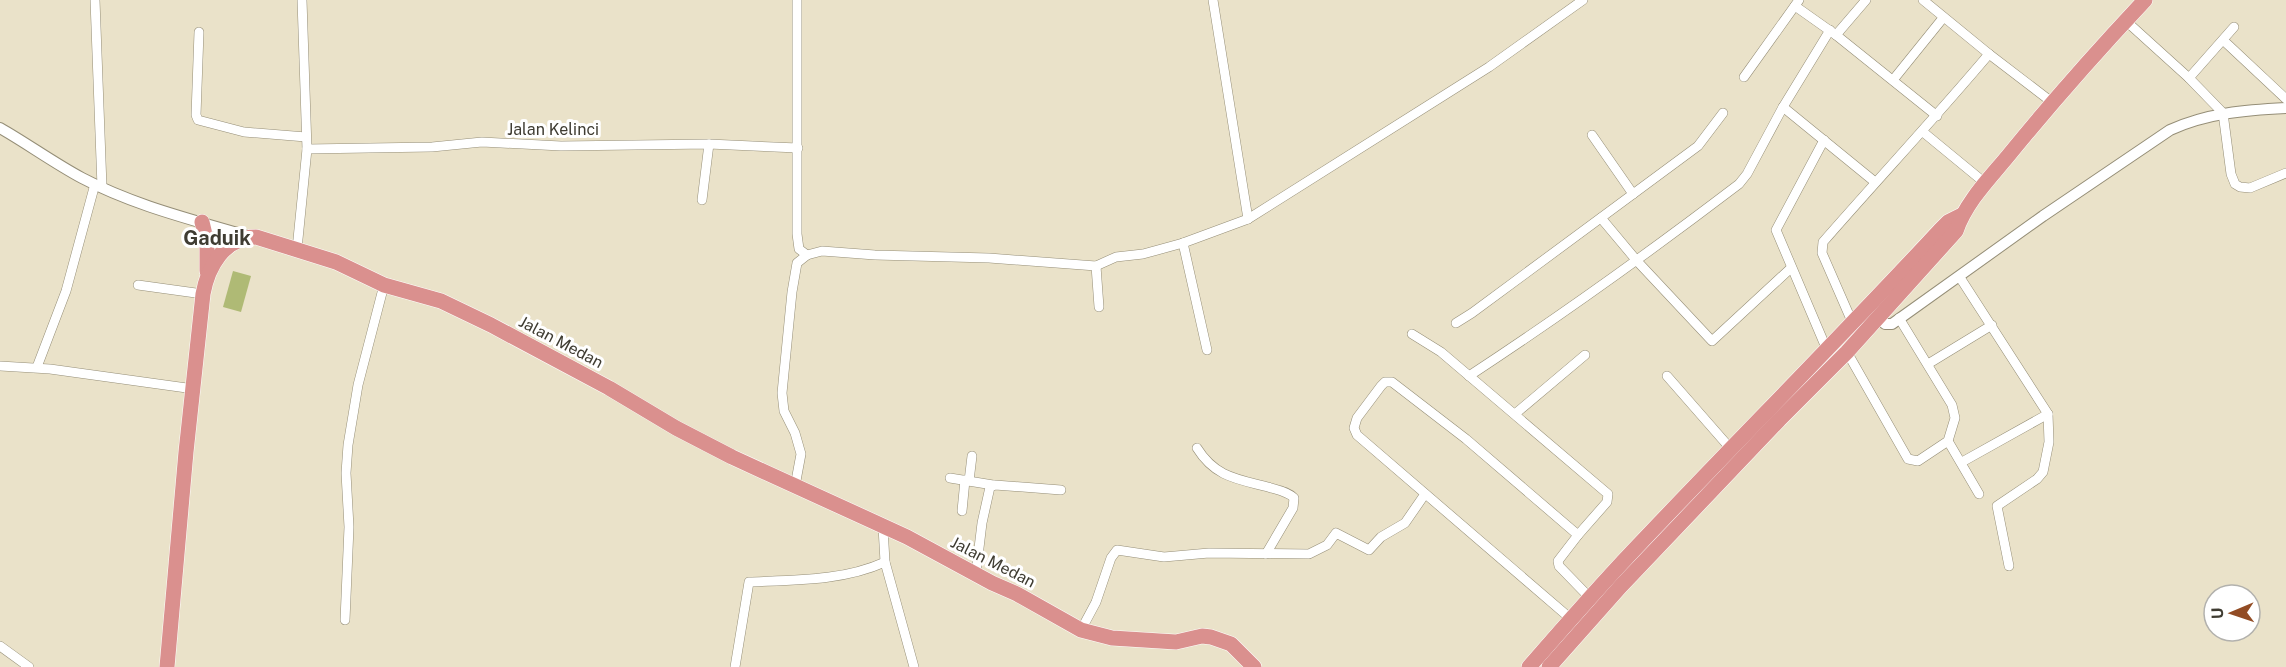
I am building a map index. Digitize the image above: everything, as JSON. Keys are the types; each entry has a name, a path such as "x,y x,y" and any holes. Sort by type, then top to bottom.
{"highway":[{"path":"1529,667 1730,448 1846,351 1873,313 1940,230 1962,214 1985,183 2053,103 2145,0"},
{"path":"167,667 186,452 207,274 207,243 202,222"},
{"path":"207,274 223,251 251,237"},
{"name":"Jalan Medan","path":"251,237 263,238 336,262 384,285 441,301 609,388 676,428 976,573 1081,630 1112,638 1176,642 1202,636 1211,637 1231,644 1254,667"},
{"path":"1549,667 1794,394 1827,350 1853,324 1873,313"}],"street":[{"path":"37,367 66,291 98,185 95,0"},
{"path":"297,249 307,149 302,0"},
{"path":"797,0 797,234 799,249 807,255"},
{"path":"1213,0 1248,219"},
{"path":"795,486 801,454 795,433 784,411 782,393 797,263 807,255 822,251 989,258 1096,266 1116,256 1143,254 1183,243 1248,219 1489,67 1572,3 1583,0"},
{"path":"1469,376 1557,318 1637,261 1742,181 1783,107 1833,32 1866,0"},
{"path":"1923,0 2053,103"},
{"path":"1744,77 1797,3 1937,116"},
{"path":"1893,80 1943,18"},
{"path":"2126,21 2189,78 2223,113 2231,174 2235,184 2250,188 2286,173"},
{"path":"2189,78 2234,27"},
{"path":"199,32 196,115 198,120 244,132 306,137"},
{"path":"2223,39 2286,99"},
{"path":"1853,324 1822,247 1823,242 1875,182 1923,132 1989,54"},
{"path":"1783,107 1875,182"},
{"path":"1873,313 1888,325 2170,129 2223,113 2286,108"},
{"path":"1456,323 1698,146 1723,113"},
{"path":"0,128 98,185 139,202 251,237"},
{"path":"1923,132 1985,183"},
{"path":"1592,135 1633,194"},
{"path":"1824,140 1776,230 1827,350"},
{"name":"Jalan Kelinci","path":"307,149 432,147 482,142 561,146 709,144 798,148"},
{"path":"702,200 709,144"},
{"path":"1601,218 1637,261 1712,341 1791,268"},
{"path":"1183,243 1207,350"},
{"path":"1096,266 1098,307"},
{"path":"1959,276 2048,414 2049,442 2043,472 2037,479 1996,506 2009,566"},
{"path":"138,285 203,294"},
{"path":"345,620 349,527 346,473 348,445 358,385 384,285"},
{"path":"1846,351 1908,459 1918,461 1948,441 1955,418 1954,411 1928,364 1899,318"},
{"path":"1928,364 1992,326"},
{"path":"1412,334 1436,348 1608,494 1607,502 1559,560 1558,565 1590,598"},
{"path":"1515,414 1585,355"},
{"path":"0,366 37,367 194,389"},
{"path":"1667,376 1730,448"},
{"path":"1571,619 1355,431 1357,418 1386,382 1395,384 1466,439 1578,536"},
{"path":"1962,462 2048,414"},
{"path":"1948,441 1979,494"},
{"path":"1197,448 1204,459 1220,473 1284,491 1292,496 1293,508 1266,554"},
{"path":"962,511 972,456"},
{"path":"950,478 993,485 1060,489"},
{"path":"976,573 982,524 989,488 993,485"},
{"path":"1081,630 1096,602 1111,558 1117,550 1164,557 1209,553 1311,553 1327,546 1336,533 1369,550 1381,537 1405,523 1425,494"},
{"path":"883,527 885,562 914,667"},
{"path":"735,667 749,582 836,577 870,569 885,562"},
{"path":"0,646 29,667"}],"green space":[{"path":"233,271 251,276 241,312 223,307"}],"district":[{"name":"Gaduik","path":"217,238"}]}
